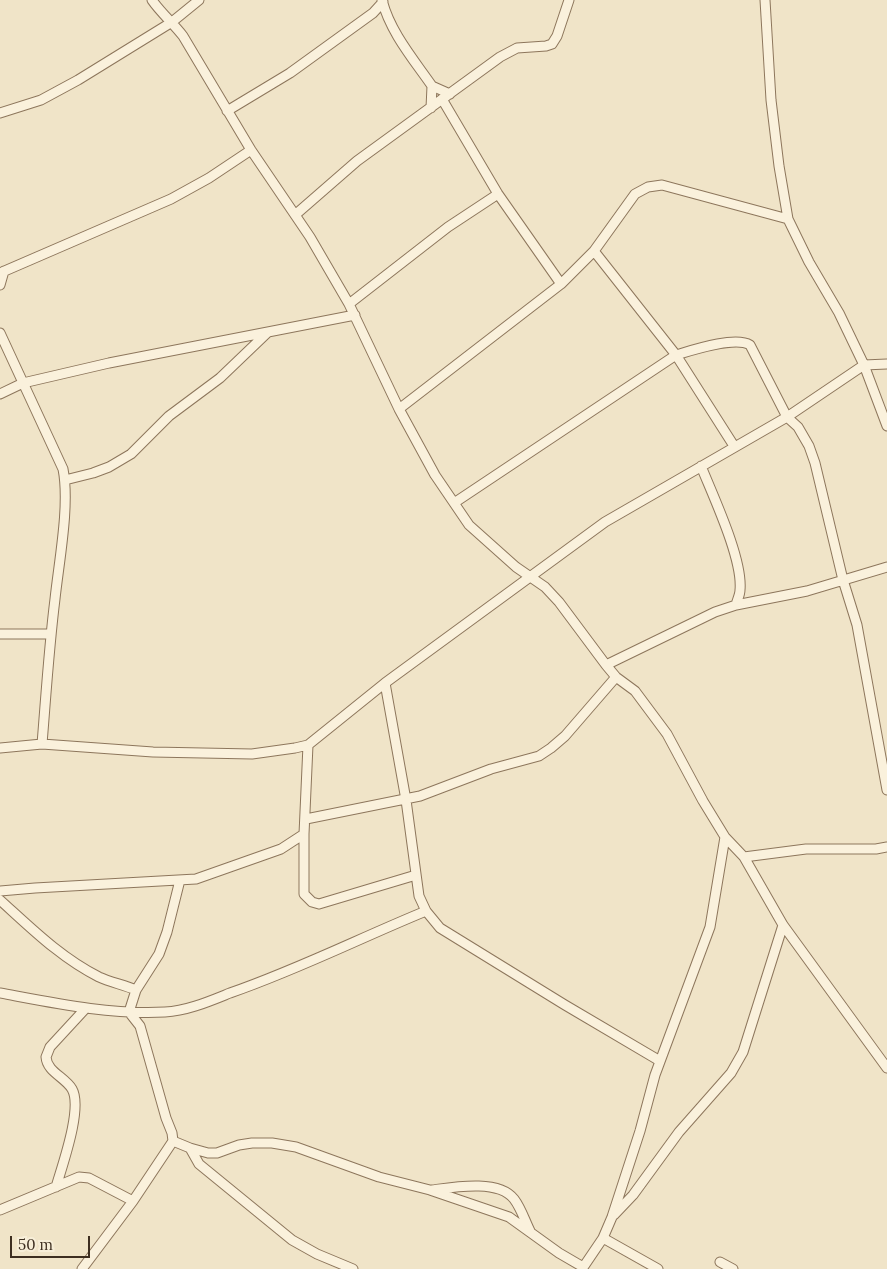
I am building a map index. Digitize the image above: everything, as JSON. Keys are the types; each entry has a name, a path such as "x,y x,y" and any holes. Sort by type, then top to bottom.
{"street":[{"path":"152,0 159,11 172,22 183,36 251,150 310,237 355,315 399,409 435,475 469,525 516,567 545,587 616,677 635,691 667,734 703,801 725,837 744,857 783,925 887,1068"},
{"path":"0,113 48,96 78,80 172,22 199,0"},
{"path":"295,215 358,161 500,57 517,48 552,44 557,36 569,0"},
{"path":"765,0 771,100 788,219 864,365 887,426"},
{"path":"227,111 290,73 373,13 382,1"},
{"path":"382,1 386,16 403,44 432,86 446,96 498,194 561,284"},
{"path":"373,13 386,16"},
{"path":"431,108 432,86"},
{"path":"0,285 2,272 172,199 209,178 251,150"},
{"path":"399,409 561,284 594,252 636,194 648,187 662,185 788,219"},
{"path":"349,304 448,227 498,194"},
{"path":"594,252 676,355 734,446"},
{"path":"0,394 23,383 110,363 355,315"},
{"path":"65,480 109,467 131,454 169,416 220,378 267,332"},
{"path":"0,333 63,469 65,480 62,534 42,744"},
{"path":"454,503 676,355 718,345 745,342 750,345 787,417 798,427 809,446 815,464 843,580 857,625 887,790"},
{"path":"0,748 42,744 153,752 252,754 295,748 308,744 385,683 605,522 787,417 864,365 887,364"},
{"path":"701,466 732,546 740,578 740,590 736,605"},
{"path":"606,665 715,612 736,605 807,592 887,567"},
{"path":"0,634 51,634"},
{"path":"306,819 406,800 491,769 539,756 565,736 616,677"},
{"path":"385,683 406,800 419,896 426,911 440,928 660,1061"},
{"path":"308,744 304,834 304,894 312,902 319,904 416,875"},
{"path":"0,891 196,879 281,848 304,834"},
{"path":"173,1141 208,1153 217,1153 239,1145 252,1143 296,1146 380,1177 430,1190 509,1217 558,1253 583,1268 602,1238 612,1217 660,1061 710,927 719,884 725,837"},
{"path":"744,857 806,849 876,849 887,847"},
{"path":"130,1012 136,990 162,946 180,880"},
{"path":"0,900 70,961 100,977 136,990"},
{"path":"0,993 86,1008 130,1012 167,1012 194,1006 299,967 426,911"},
{"path":"612,1217 633,1195 679,1132 731,1073 743,1052 783,925"},
{"path":"56,1187 70,1141 75,1097 72,1088 49,1066 46,1057 50,1047 86,1008"},
{"path":"82,1269 133,1202 173,1141 140,1026 130,1012"},
{"path":"190,1148 199,1164 292,1240 317,1254 353,1269"},
{"path":"0,1210 79,1178 89,1178 133,1202"},
{"path":"430,1190 458,1186 488,1186 503,1190 514,1198 532,1233"},
{"path":"602,1238 658,1269"},
{"path":"720,1262 733,1269"}]}
